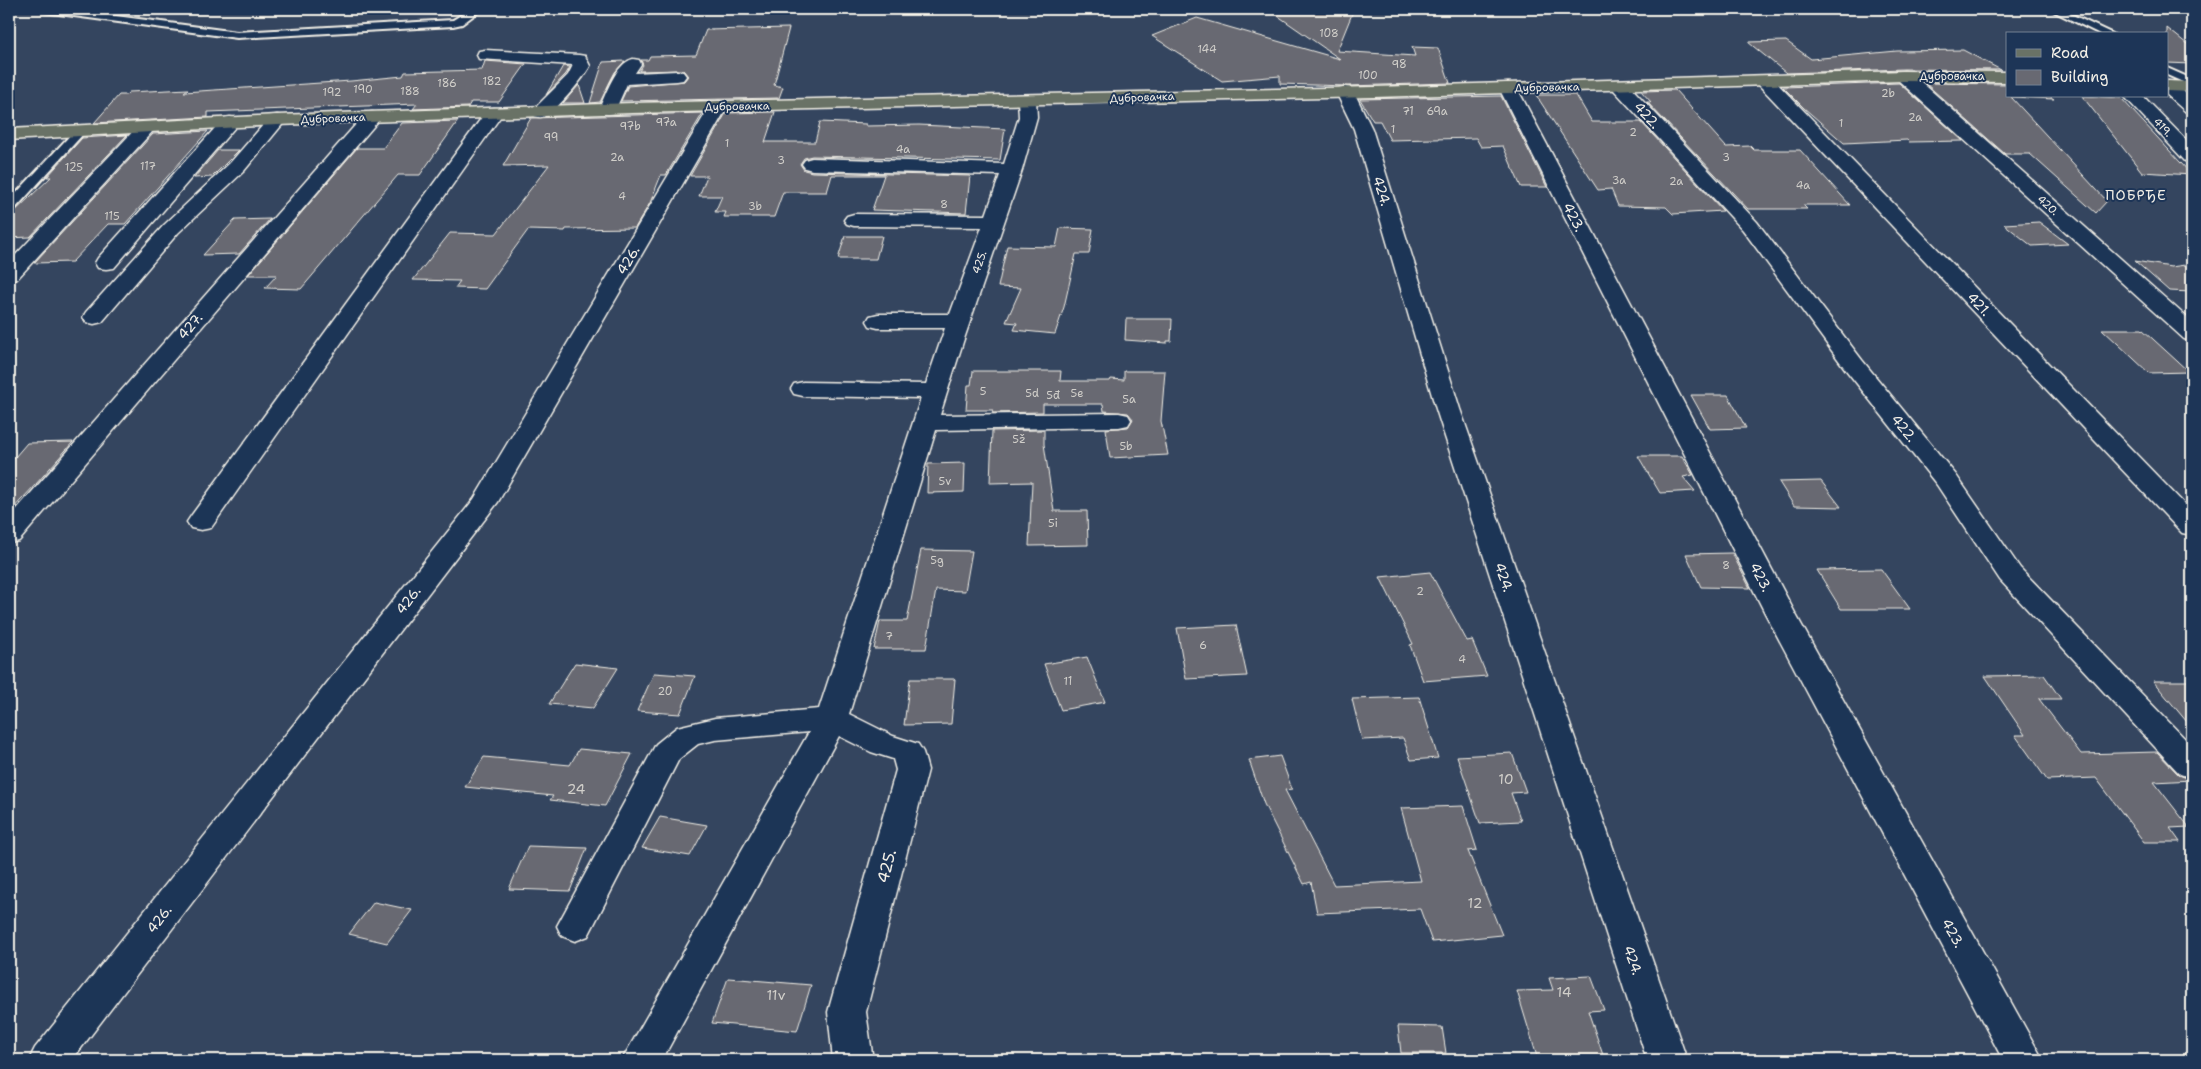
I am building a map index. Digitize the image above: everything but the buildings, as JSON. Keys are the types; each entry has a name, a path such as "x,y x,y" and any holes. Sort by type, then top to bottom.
{"main road":[{"name":"Дубровачка","path":"9,135 230,122 608,109 1620,86 1904,76 2006,77"},
{"path":"2168,86 2192,87"}],"street":[{"path":"485,55 580,60 582,66 576,78 555,95 540,112"},
{"path":"608,109 622,79 633,64"},
{"path":"622,79 677,76"},
{"name":"420.","path":"1904,76 2192,334"},
{"name":"421.","path":"1765,81 2192,527"},
{"name":"422.","path":"1620,86 1750,226 1854,365 1947,482 2010,574 2192,766"},
{"path":"2168,87 2192,108"},
{"name":"423.","path":"1508,88 1780,613 2023,1060"},
{"name":"424.","path":"1345,92 1363,129 1448,409 1667,1060"},
{"name":"419.","path":"2135,98 2192,157"},
{"name":"425.","path":"642,1060 832,719 935,391 1012,170 1028,117 1028,100"},
{"name":"426.","path":"49,1060 485,502 719,106"},
{"path":"201,522 494,113"},
{"name":"427.","path":"9,535 372,117"},
{"path":"94,318 171,229 237,167 277,120"},
{"path":"106,263 230,122"},
{"path":"9,274 146,128"},
{"path":"812,164 1012,170"},
{"path":"854,220 994,221"},
{"path":"878,321 958,321"},
{"path":"803,389 935,391"},
{"path":"926,423 1119,420"},
{"path":"575,926 668,752 688,735 715,729 832,719"},
{"name":"425.","path":"832,719 882,744 907,752 912,770 847,1012 853,1060"}],"lane":[{"path":"44,9 237,35 453,23 459,22 477,9"},
{"path":"2053,9 2104,32"},
{"path":"2168,71 2192,83"},
{"path":"9,208 80,131"}],"district":[{"name":"ПОБРЂЕ","path":"2136,195"}]}
